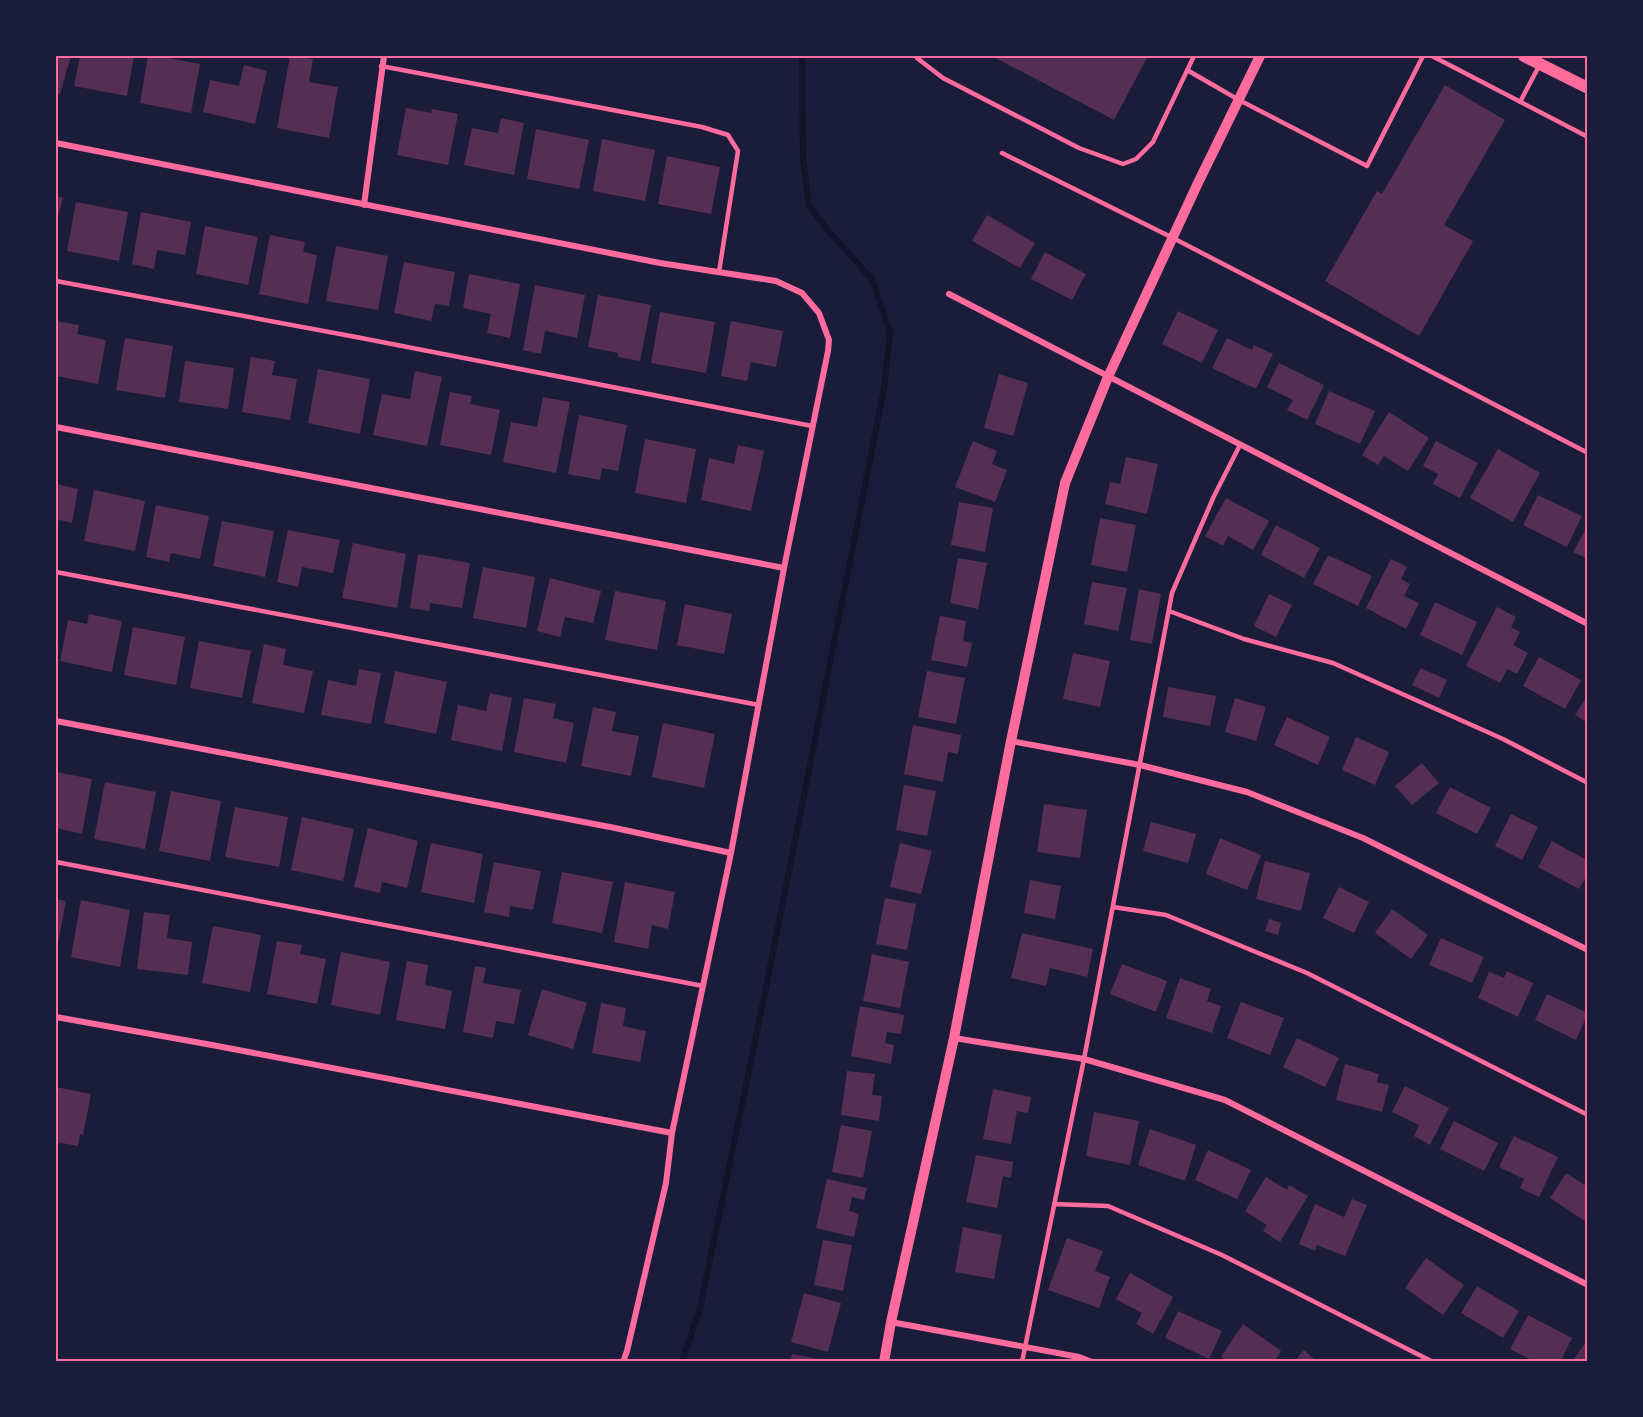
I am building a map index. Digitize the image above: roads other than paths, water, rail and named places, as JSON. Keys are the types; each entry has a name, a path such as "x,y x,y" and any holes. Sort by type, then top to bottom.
{"main road":[{"path":"1524,56 1587,88"}],"street":[{"path":"364,205 384,56"},
{"path":"884,1362 954,1038 1011,741 1065,483 1108,377 1260,56"},
{"path":"56,143 660,262 776,281 802,293 819,313 829,340 731,853 672,1133 666,1183 623,1362"},
{"path":"949,294 1587,624"},
{"path":"56,427 784,568"},
{"path":"56,722 615,828 731,853"},
{"path":"1011,741 1140,765 1247,792 1353,834 1587,950"},
{"path":"56,1017 672,1133"},
{"path":"954,1038 1084,1059 1225,1100 1587,1285"},
{"path":"891,1322 1079,1357 1092,1362"}],"lane":[{"path":"916,56 942,78 1079,148 1122,164 1136,159 1153,142 1194,56"},
{"path":"1187,70 1239,100 1366,165 1423,56"},
{"path":"1432,56 1587,137"},
{"path":"1520,102 1540,64"},
{"path":"381,66 702,127 728,135 738,151 719,272"},
{"path":"1002,153 1173,238 1587,453"},
{"path":"56,281 812,426"},
{"path":"1022,1362 1084,1059 1172,593 1214,496 1240,445"},
{"path":"56,572 759,705"},
{"path":"1169,611 1244,639 1333,663 1503,739 1587,783"},
{"path":"56,862 703,986"},
{"path":"1113,907 1166,915 1306,973 1587,1115"},
{"path":"1054,1204 1108,1206 1222,1255 1433,1362"}],"waterway":[{"path":"682,1362 700,1308 765,993 884,389 890,333 872,279 809,206 803,158 802,56"}]}
